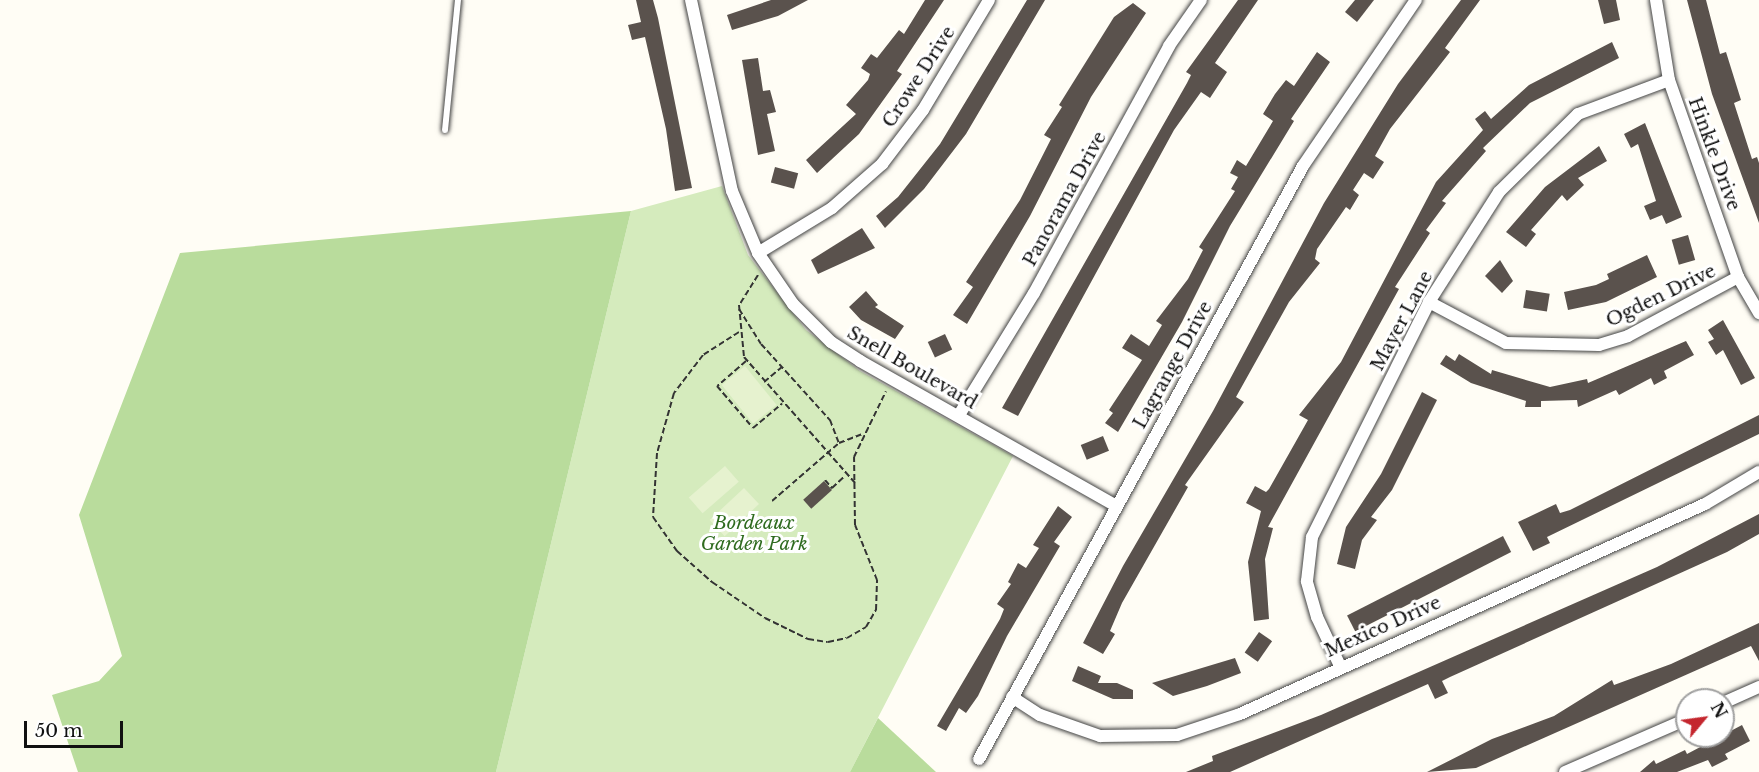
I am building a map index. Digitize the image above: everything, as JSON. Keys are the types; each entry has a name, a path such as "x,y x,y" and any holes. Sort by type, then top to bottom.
{"street":[{"name":"Snell Boulevard","path":"691,0 732,191 758,253 793,304 831,342 1116,506"},
{"name":"Crowe Drive","path":"758,253 832,208 882,164 924,110 989,0"},
{"name":"Panorama Drive","path":"959,415 1034,293 1169,46 1201,0"},
{"name":"Lagrange Drive","path":"979,759 1303,166 1416,0"},
{"name":"Hinkle Drive","path":"1656,0 1669,80 1738,277 1759,313"},
{"name":"Mayer Lane","path":"1340,666 1317,617 1307,580 1312,537 1429,302 1499,192 1578,114 1669,80"},
{"name":"Ogden Drive","path":"1429,302 1506,343 1599,345 1628,336 1738,277"},
{"name":"Mexico Drive","path":"1012,697 1081,731 1133,739 1177,735 1240,714 1340,666 1705,504 1759,472"},
{"path":"1735,698 1759,687"},
{"path":"1565,772 1675,724"}],"lane":[{"path":"445,130 458,0"}],"path":[{"path":"767,269 748,284 738,309 739,332 746,361 845,477 855,483"},
{"path":"738,309 782,367 830,420 839,443"},
{"path":"739,332 703,355 674,393 657,453 652,493 659,529 700,573 749,608 808,639 834,642 866,627 878,604 877,580 855,525 854,457 862,434 893,379"},
{"path":"746,361 717,386 753,428 783,403"},
{"path":"764,382 782,367"},
{"path":"772,501 839,443 862,434"},
{"path":"825,480 832,488 845,477"}],"green space":[{"name":"Bordeaux Garden Park","path":"722,186 748,255 806,330 860,371 1013,456 850,772 496,772 631,211"},
{"path":"631,211 496,772 78,772 52,695 99,681 122,656 79,515 180,253"},
{"path":"745,366 776,405 753,424 722,385"},
{"path":"725,466 739,482 703,513 689,497"},
{"path":"744,488 759,504 725,536 710,520"},
{"path":"878,718 936,772 850,772"}],"building":[{"path":"636,0 653,0 692,188 675,191 666,129 645,37 632,40 628,25 641,22"},
{"path":"771,0 808,0 778,16 732,30 727,15"},
{"path":"925,0 944,0 897,71 902,74 859,134 817,173 806,160 856,114 846,105 868,80 870,74 861,68 871,54 877,58 899,30 904,34"},
{"path":"1027,0 1045,0 966,134 924,189 885,228 876,216 898,197 940,144"},
{"path":"1238,0 1258,0 1215,63 1227,72 1210,98 1201,92 1174,130 1018,416 1002,408 1187,83 1191,75 1186,72"},
{"path":"1355,0 1374,0 1357,22 1345,12"},
{"path":"1461,0 1480,0 1445,48 1450,52 1390,129 1375,156 1384,162 1373,179 1364,173 1353,190 1359,195 1350,210 1346,207 1317,249 1315,259 1320,263 1289,302 1236,397 1244,402 1185,485 1188,487 1122,603 1110,631 1115,634 1103,654 1083,643 1123,566 1213,411 1324,203 1398,84"},
{"path":"1598,0 1616,0 1620,20 1604,24"},
{"path":"1687,0 1706,0 1720,54 1726,52 1741,100 1734,103 1752,159 1757,157 1759,163 1759,223 1712,94"},
{"path":"1133,3 1146,13 1091,97 1030,216 967,324 953,315 973,287 966,282 1020,200 1051,139 1044,135 1062,107 1059,105 1114,17"},
{"path":"1612,42 1619,58 1530,103 1483,148 1486,151 1442,201 1446,203 1426,230 1430,233 1395,287 1399,289 1268,527 1273,528 1265,559 1269,619 1254,621 1248,562 1261,511 1246,503 1255,486 1266,492 1269,489 1308,420 1299,415 1341,362 1436,182 1483,130 1475,119 1485,111 1491,119 1529,85"},
{"path":"1317,52 1330,62 1291,119 1294,121 1230,226 1182,322 1118,432 1105,423 1113,413 1109,410 1142,360 1122,348 1131,334 1149,346 1162,325 1156,321 1188,279 1203,250 1199,247 1235,191 1231,189 1238,177 1230,173 1237,160 1246,166 1273,121 1263,114 1286,80 1294,86"},
{"path":"758,58 763,91 770,90 776,112 767,114 775,151 758,155 742,60"},
{"path":"1645,123 1682,217 1666,224 1662,215 1650,220 1644,206 1656,201 1638,144 1631,148 1624,134"},
{"path":"1599,146 1607,161 1578,178 1584,185 1567,201 1562,195 1531,230 1536,234 1526,247 1506,232 1545,187"},
{"path":"775,167 798,173 794,189 771,182"},
{"path":"862,228 875,248 818,274 811,260"},
{"path":"1688,235 1695,260 1679,265 1672,240"},
{"path":"1647,255 1657,277 1606,302 1568,310 1564,292 1596,285 1609,279 1607,274"},
{"path":"1500,260 1513,281 1502,293 1485,276"},
{"path":"1526,290 1550,294 1547,312 1523,308"},
{"path":"866,291 878,305 875,307 904,326 895,339 861,320 849,307"},
{"path":"1723,320 1755,378 1741,385 1723,350 1716,355 1708,342 1714,339 1708,330"},
{"path":"945,334 952,349 935,357 928,342"},
{"path":"1686,341 1694,355 1664,371 1667,378 1654,385 1651,378 1619,395 1616,390 1578,407 1577,400 1541,401 1541,407 1525,407 1526,401 1471,383 1440,364 1446,355 1455,361 1459,354 1491,374 1492,370 1550,387 1587,379 1588,383"},
{"path":"1422,392 1437,400 1392,490 1371,517 1377,520 1362,540 1355,569 1337,564 1346,527 1381,474"},
{"path":"1759,415 1759,434 1547,537 1550,543 1533,551 1518,522 1556,504 1560,513 1570,510"},
{"path":"1103,436 1109,451 1087,460 1081,445"},
{"path":"824,481 832,490 811,509 803,500"},
{"path":"1058,506 1072,517 1054,542 1060,546 1007,636 978,696 966,713 959,708 946,731 937,726 1000,619 1004,609 997,604 1011,584 1008,582 1018,563 1026,568 1039,548 1033,545"},
{"path":"1759,514 1759,534 1727,552 1442,681 1448,693 1435,699 1428,684 1230,772 1186,772 1213,761 1212,756 1321,715 1657,567"},
{"path":"1503,536 1511,552 1355,631 1347,615"},
{"path":"1759,623 1759,661 1751,646 1476,768 1427,772 1492,739 1554,716 1612,680 1614,685 1671,664"},
{"path":"1259,632 1272,641 1258,662 1245,652"},
{"path":"1235,658 1241,673 1207,686 1173,696 1152,683"},
{"path":"1078,666 1101,676 1098,683 1117,683 1133,690 1133,699 1113,699 1072,681"},
{"path":"1742,725 1750,741 1725,754 1728,759 1712,767 1708,760 1677,772 1640,772 1654,760 1656,764 1685,750 1687,754 1698,748 1735,748 1735,729"}]}
